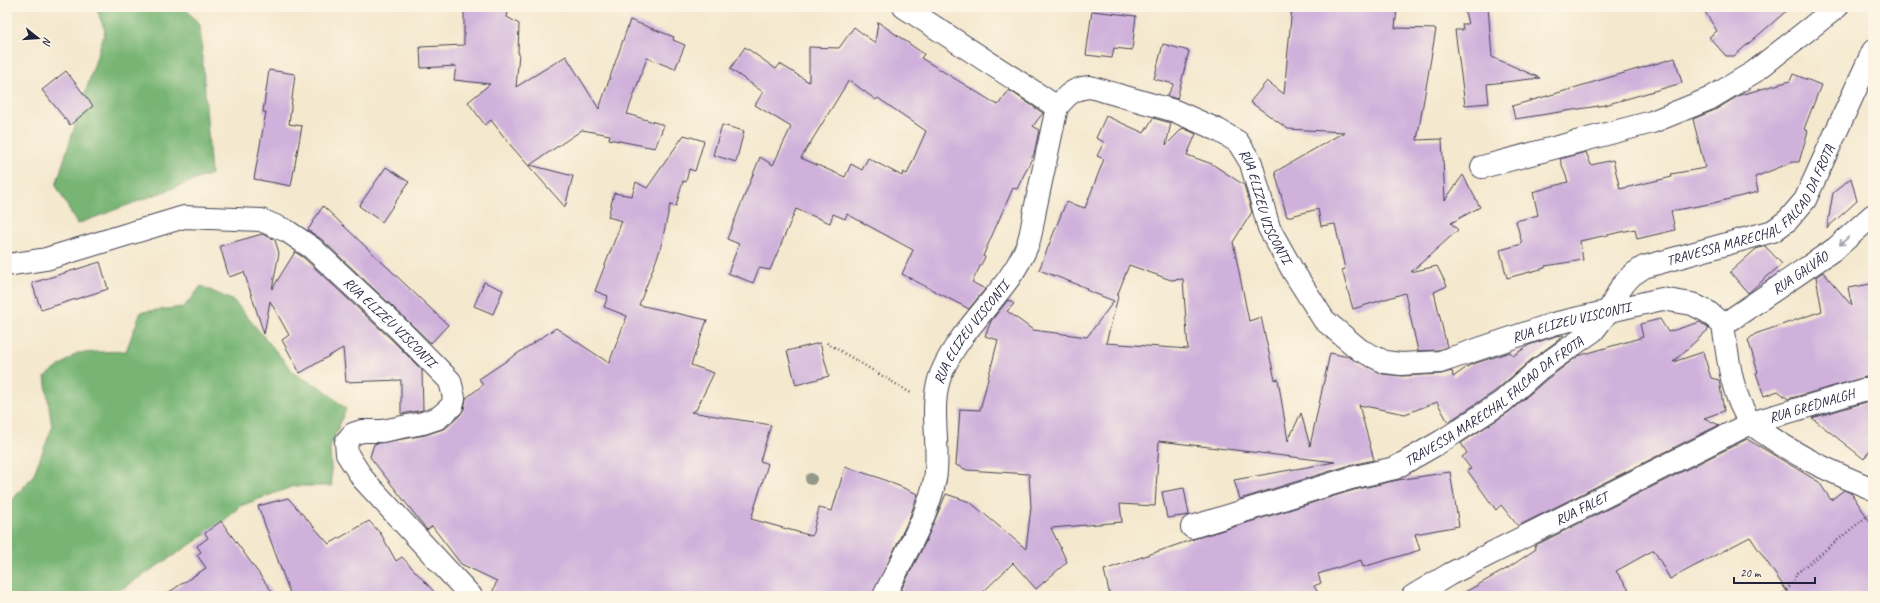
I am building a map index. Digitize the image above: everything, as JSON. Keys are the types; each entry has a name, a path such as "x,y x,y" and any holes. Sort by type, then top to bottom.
{"street":[{"path":"904,7 1057,107"},
{"path":"1482,167 1652,122 1709,99 1754,72 1837,7"},
{"name":"TRAVESSA MARECHAL FALCAO DA FROTA","path":"1192,526 1351,478 1395,468 1442,441 1502,402 1539,369 1593,331 1608,312 1621,287 1632,275 1644,267 1773,230 1788,220 1805,200 1873,51"},
{"name":"RUA ELIZEU VISCONTI","path":"884,596 925,511 935,479 937,434 936,407 937,390 941,375 954,348 971,324 1004,285 1027,246 1057,107 1066,95 1079,88 1090,87 1175,111 1218,130 1238,142 1251,163 1269,228 1293,271 1324,320 1360,350 1385,362 1401,364 1440,362 1553,324 1662,298 1692,304 1708,312 1723,326"},
{"name":"RUA GALVÃO","path":"1723,326 1836,248 1873,215"},
{"name":"RUA ELIZEU VISCONTI","path":"7,265 46,259 184,217 261,220 287,231 312,248 401,331 450,381 454,398 452,406 438,418 423,423 382,431 358,432 346,442 347,454 363,478 471,596"},
{"path":"1723,326 1730,368 1738,397 1751,423 1816,466 1873,489"},
{"name":"RUA GREDNALGH","path":"1751,423 1873,388"},
{"name":"RUA FALET","path":"1413,596 1450,574 1751,423"}],"path":[{"path":"827,343 936,407"},
{"path":"1781,596 1791,585 1797,573 1873,512"}],"green space":[{"path":"96,7 184,7 200,25 211,174 77,224 56,185 105,31"},
{"path":"201,286 234,301 296,375 322,388 346,409 330,448 332,486 294,486 240,506 219,526 111,596 7,596 7,506 33,476 52,428 45,377 77,353 126,351 141,312 184,307"}],"building":[{"path":"464,7 509,7 507,17 519,24 519,53 516,87 566,56 599,109 630,20 674,37 673,40 685,45 675,69 647,58 627,114 664,125 655,148 609,139 610,135 582,130 530,165 573,176 565,207 512,147 491,120 485,125 468,102 490,84 454,80 456,66 421,68 420,47 464,45"},
{"path":"1292,7 1377,7 1397,9 1395,28 1436,29 1417,140 1442,139 1445,200 1463,175 1480,207 1451,223 1458,230 1411,272 1437,266 1447,286 1434,292 1447,347 1438,350 1418,351 1405,293 1353,309 1342,270 1345,269 1335,224 1321,226 1318,209 1287,217 1275,172 1344,132 1288,129 1250,102 1267,81 1284,94"},
{"path":"1464,7 1488,7 1492,57 1540,78 1487,84 1489,103 1465,105 1455,30 1463,30 1462,24 1468,24"},
{"path":"1702,7 1791,7 1734,56 1726,56 1709,37 1717,31"},
{"path":"1092,11 1136,16 1132,50 1114,48 1112,58 1086,55"},
{"path":"878,22 924,54 921,58 998,105 1009,90 1043,113 1033,126 1039,130 1034,154 1017,189 1013,188 983,256 985,257 972,282 985,289 969,309 902,274 913,250 847,214 845,219 833,214 830,223 796,209 770,270 759,268 753,283 728,273 739,244 727,239 760,157 773,165 791,127 755,105 763,92 730,69 745,47 776,69 780,64 809,82 809,47 839,48 854,27 875,43","holes":["849,80 876,100 878,98 926,131 907,174 903,172 902,176 868,158 862,170 851,164 845,177 801,158"]},
{"path":"1163,44 1189,51 1177,99 1167,96 1174,84 1154,79"},
{"path":"1675,58 1682,83 1605,105 1515,119 1512,106 1568,90 1571,91 1570,89"},
{"path":"269,70 295,74 289,124 302,126 291,186 254,179 266,112 263,112"},
{"path":"66,71 93,106 70,125 42,90"},
{"path":"1793,74 1821,85 1804,129 1808,131 1799,162 1793,162 1755,177 1758,192 1709,204 1671,211 1675,230 1637,239 1635,229 1580,241 1583,260 1545,266 1545,268 1507,278 1500,250 1522,244 1516,221 1538,215 1533,192 1568,182 1560,159 1586,152 1591,165 1613,160 1620,189 1672,177 1671,174 1705,168 1693,119 1715,110 1740,95 1790,81"},
{"path":"1106,116 1144,133 1153,118 1171,123 1166,145 1183,128 1196,134 1187,155 1212,164 1244,185 1252,212 1233,242 1249,321 1261,317 1275,380 1278,379 1288,441 1301,413 1310,446 1330,353 1349,357 1383,374 1402,376 1441,374 1452,371 1453,377 1470,365 1510,352 1513,356 1529,345 1556,336 1564,336 1531,360 1494,392 1448,422 1437,402 1405,414 1359,405 1374,460 1347,466 1240,499 1234,480 1335,462 1159,441 1155,506 1120,504 1122,522 1051,528 1067,562 1036,589 1013,563 979,596 898,596 924,545 946,494 970,502 1026,549 1031,507 1029,474 967,470 956,465 960,409 980,410 998,340 985,336 991,321 1008,300 1014,304 1007,311 1033,330 1087,337 1114,301 1086,290 1087,288 1039,270 1066,202 1085,208 1104,159 1097,156 1104,142 1096,138","holes":["1129,265 1171,280 1183,279 1188,349 1106,343 1118,297 1117,296"]},
{"path":"722,125 744,131 736,162 713,155"},
{"path":"684,135 704,141 695,171 689,169 686,182 683,181 676,206 670,205 660,250 639,305 707,320 691,365 714,373 696,410 691,412 771,425 760,461 768,464 751,519 812,536 819,508 832,511 845,467 877,477 918,494 909,519 872,596 491,596 497,581 461,564 432,526 427,530 370,457 374,444 425,435 446,428 460,415 464,409 466,398 483,385 479,379 556,328 609,363 627,316 604,307 608,296 595,291 622,221 608,217 614,193 632,196 636,182 647,188"},
{"path":"386,167 409,182 382,222 359,206"},
{"path":"1851,178 1857,201 1827,228 1833,193"},
{"path":"323,206 448,325 431,343 321,239 308,230"},
{"path":"262,234 275,240 279,253 272,289 295,252 304,258 422,370 423,410 401,414 401,380 346,382 343,348 300,373 282,340 289,335 270,301 264,334 244,272 229,277 220,246"},
{"path":"1765,246 1782,264 1748,293 1730,272 1756,249"},
{"path":"100,262 108,289 41,310 32,283"},
{"path":"1823,272 1852,306 1848,288 1871,284 1873,296 1873,375 1788,399 1778,391 1764,396 1756,373 1758,372 1748,340 1755,334 1822,311 1816,277"},
{"path":"484,282 503,290 493,314 474,306"},
{"path":"1660,319 1668,332 1700,322 1709,329 1673,362 1703,352 1711,378 1719,380 1724,411 1704,418 1719,425 1518,526 1501,505 1496,510 1467,470 1471,469 1462,457 1467,453 1461,443 1509,412 1547,379 1578,356 1643,337 1640,324"},
{"path":"820,343 829,376 796,385 787,351"},
{"path":"1873,400 1873,445 1864,459 1812,418"},
{"path":"1747,439 1819,482 1831,500 1844,490 1851,493 1873,526 1873,596 1790,596 1750,537 1670,579 1654,550 1616,571 1633,596 1458,596 1508,568 1536,549 1534,546"},
{"path":"1450,472 1459,526 1415,534 1420,550 1363,567 1361,560 1318,574 1321,583 1314,586 1320,596 1110,596 1104,570 1194,539 1354,490 1398,480"},
{"path":"1184,488 1189,515 1167,518 1162,492"},
{"path":"288,498 329,544 369,521 381,534 396,561 402,557 438,596 291,596 258,506"},
{"path":"221,521 275,596 163,596 206,568 197,555 201,552 197,546 208,538 205,533"}]}
